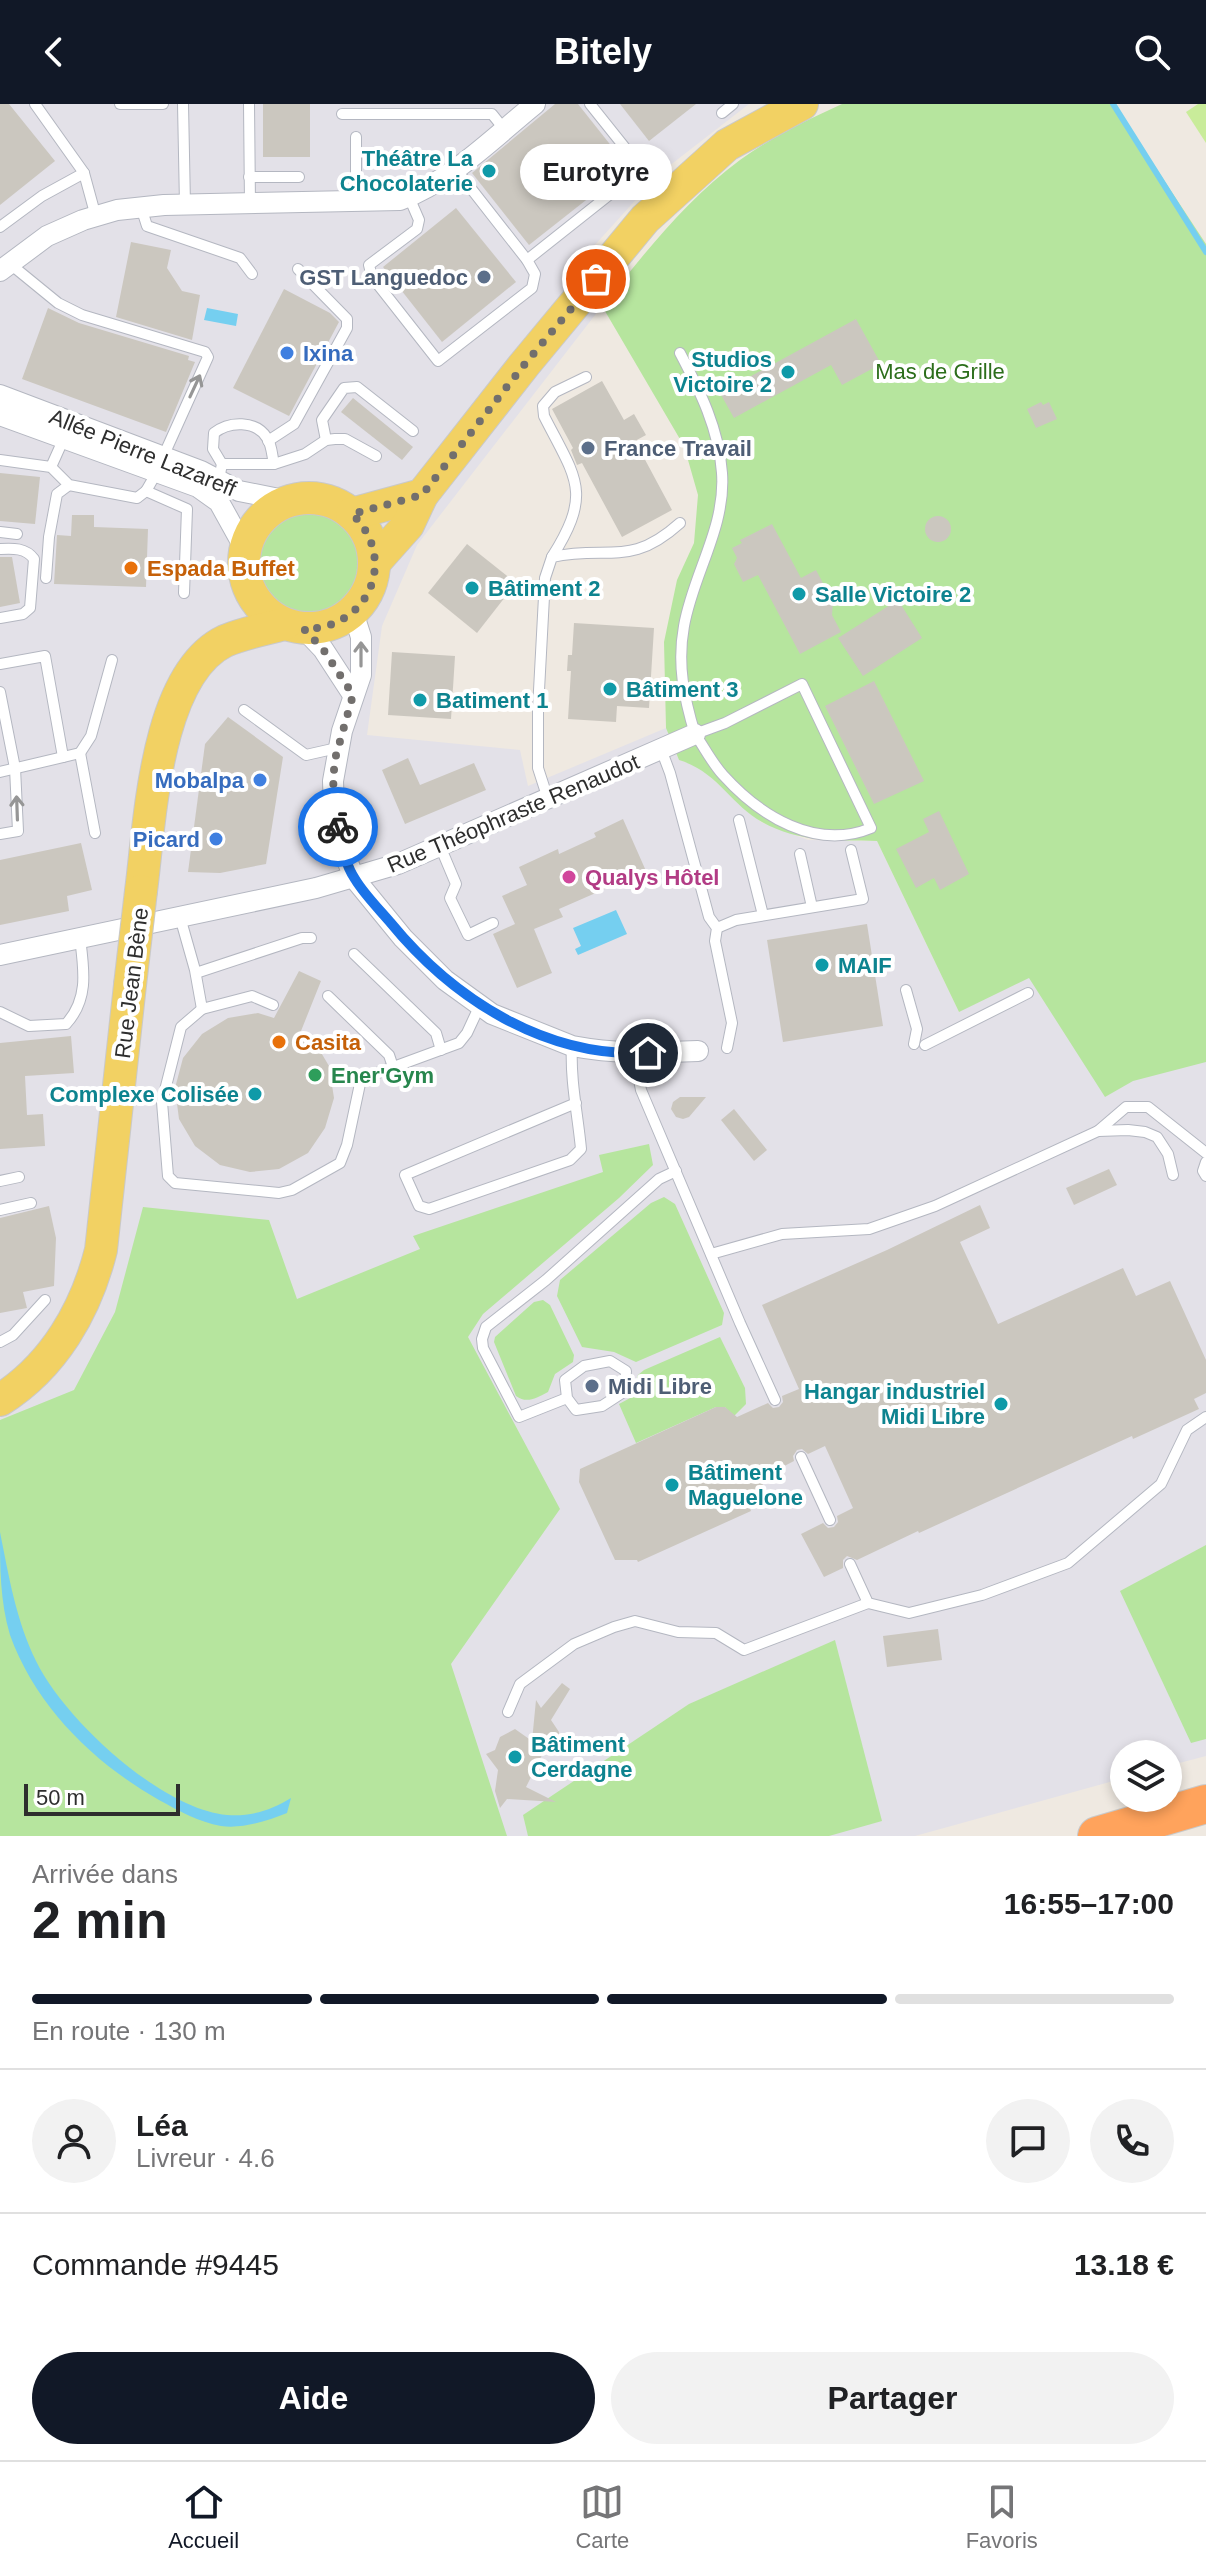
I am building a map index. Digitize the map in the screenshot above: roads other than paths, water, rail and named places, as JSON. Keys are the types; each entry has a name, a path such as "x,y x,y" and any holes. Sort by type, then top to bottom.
{"highway":[{"path":"1097,1836 1206,1804"}],"main road":[{"path":"375,562 408,525 422,495 524,365 645,219 727,145 802,104"},
{"path":"352,514 422,495"},
{"path":"322,499 352,514 371,540 375,562 370,590 353,612 331,625 295,626 262,608 247,585 243,561 254,528 269,511 289,501 322,499"},
{"name":"Rue Jean Bène","path":"0,1400 26,1381 65,1335 82,1309 94,1278 101,1250 141,891 156,779 168,719 200,663 223,642 247,585"},
{"name":"Rue Jean Bène","path":"223,642 295,626"},
{"name":"Rue Jean Bène","path":"0,1374 16,1373 65,1335"}],"street":[{"path":"4,267 47,236 117,210 185,205 389,202 409,197 420,193 455,168 535,104"},
{"name":"Allée Pierre Lazareff","path":"0,395 160,465 211,494 229,516 245,549"},
{"name":"Allée Pierre Lazareff","path":"0,415 64,438 160,465 221,472 239,491 289,501"},
{"path":"353,612 361,637 361,675 337,748 333,781 334,809 342,847 354,878 403,938 445,980 505,1019 572,1046 634,1054 698,1051"},
{"path":"295,626 323,649 353,695"},
{"name":"Rue Théophraste Renaudot","path":"0,955 354,878 398,864 695,734"}],"lane":[{"path":"35,104 84,173 96,217"},
{"path":"120,104 163,104"},
{"path":"183,104 185,205"},
{"path":"249,104 250,204"},
{"path":"527,260 638,172 634,159 590,104"},
{"path":"722,113 733,104"},
{"path":"342,114 372,109 492,114 504,129"},
{"path":"356,137 356,203"},
{"path":"409,197 419,220 417,229 369,265 372,277 438,361 532,288 535,274 455,168"},
{"path":"0,227 42,196 84,173"},
{"path":"249,177 299,177"},
{"path":"141,207 147,226 240,258 252,274"},
{"path":"0,460 51,467 69,485 137,498 146,491 160,465 208,357 205,352 82,315 4,267"},
{"path":"268,441 294,424 347,328 347,319 298,269"},
{"path":"680,353 705,401 722,474 715,529 684,626 681,675 695,734 722,775 773,819 815,835 855,834 871,828 802,684 725,723 695,734"},
{"path":"548,799 538,768 545,578 552,557 576,513 576,481 544,416 543,406 555,392 586,377"},
{"path":"326,440 322,420 348,386 357,387 413,431"},
{"path":"274,464 268,441 257,429 235,423 214,433 212,444 221,472 274,464 305,454 326,440 345,439 376,456"},
{"path":"51,467 64,438"},
{"path":"46,578 57,494 69,485"},
{"path":"146,491 187,509 184,593"},
{"path":"552,557 570,553 639,551 661,539 680,523"},
{"path":"0,532 17,534"},
{"path":"0,549 28,552 34,559 30,608 23,614 0,618"},
{"path":"0,664 45,656 63,757"},
{"path":"95,833 80,753 91,736 112,660"},
{"path":"0,692 15,768 18,831 0,834"},
{"path":"244,710 306,755 337,748"},
{"path":"661,749 709,917 717,928 715,941 732,1023 727,1048"},
{"path":"0,772 80,753"},
{"path":"739,820 763,915"},
{"path":"440,846 456,884 450,898 468,935 493,923"},
{"path":"717,928 736,920 863,899 851,850"},
{"path":"800,854 812,907"},
{"path":"180,917 196,973 202,1009"},
{"path":"0,1012 29,1026 66,1024 82,1000 84,976 80,938"},
{"path":"196,973 302,938 311,938"},
{"path":"354,954 436,1033 441,1050"},
{"path":"906,990 919,1045 1028,993"},
{"path":"273,1005 252,996 202,1009 181,1027 162,1102 168,1176 175,1183 271,1193 292,1190 340,1163 347,1145 361,1079 459,1043 480,1005"},
{"path":"328,996 389,1055 393,1067"},
{"path":"572,1046 581,1149 570,1160 429,1209 419,1206 405,1175 576,1103"},
{"path":"634,1054 641,1090 775,1400"},
{"path":"711,1254 782,1234 869,1229 935,1206 1098,1131 1126,1107 1148,1107 1206,1153"},
{"path":"1098,1131 1136,1131 1157,1137 1168,1154 1173,1175"},
{"path":"1206,1162 1203,1171 1206,1176"},
{"path":"567,1398 519,1417 483,1348 486,1327 546,1280 659,1179 676,1171"},
{"path":"0,1181 19,1177"},
{"path":"0,1210 31,1203"},
{"path":"0,1342 13,1335 45,1300"},
{"path":"610,1361 626,1371 625,1391 602,1406 576,1410 567,1398 565,1380 584,1366 610,1361"},
{"path":"508,1712 520,1684 574,1644 635,1621 678,1632 716,1633 744,1650 868,1603 909,1613 982,1595 1068,1563 1161,1484 1187,1430 1206,1417"},
{"path":"801,1457 830,1520"},
{"path":"850,1564 868,1603"}],"water":[{"path":"207,308 238,314 236,326 204,320"},
{"path":"616,910 627,934 578,955 575,949 581,946 573,928"},
{"path":"0,1532 18,1614 29,1646 50,1684 91,1734 145,1779 173,1797 201,1809 244,1815 268,1809 291,1798 287,1813 238,1826 205,1822 135,1785 90,1751 51,1709 35,1686 10,1635 2,1597"}],"waterway":[{"path":"1113,104 1206,252"}],"place":[{"name":"Théâtre La Chocolaterie","path":"489,171"},
{"name":"GST Languedoc","path":"484,277"},
{"name":"Eurotyre","path":"596,279"},
{"name":"Ixina","path":"287,353"},
{"name":"Studios Victoire 2","path":"788,372"},
{"name":"France Travail","path":"588,448"},
{"name":"Espada Buffet","path":"131,568"},
{"name":"Bâtiment 2","path":"472,588"},
{"name":"Salle Victoire 2","path":"799,594"},
{"name":"Bâtiment 3","path":"610,689"},
{"name":"Batiment 1","path":"420,700"},
{"name":"Mobalpa","path":"260,780"},
{"name":"Picard","path":"216,839"},
{"name":"Qualys Hôtel","path":"569,877"},
{"name":"MAIF","path":"822,965"},
{"name":"Casita","path":"279,1042"},
{"name":"Ener'Gym","path":"315,1075"},
{"name":"Complexe Colisée","path":"255,1094"},
{"name":"Midi Libre","path":"592,1386"},
{"name":"Hangar industriel Midi Libre","path":"1001,1404"},
{"name":"Bâtiment Maguelone","path":"672,1485"},
{"name":"Bâtiment Cerdagne","path":"515,1757"}],"park label":[{"name":"Mas de Grille","path":"940,371"}]}
